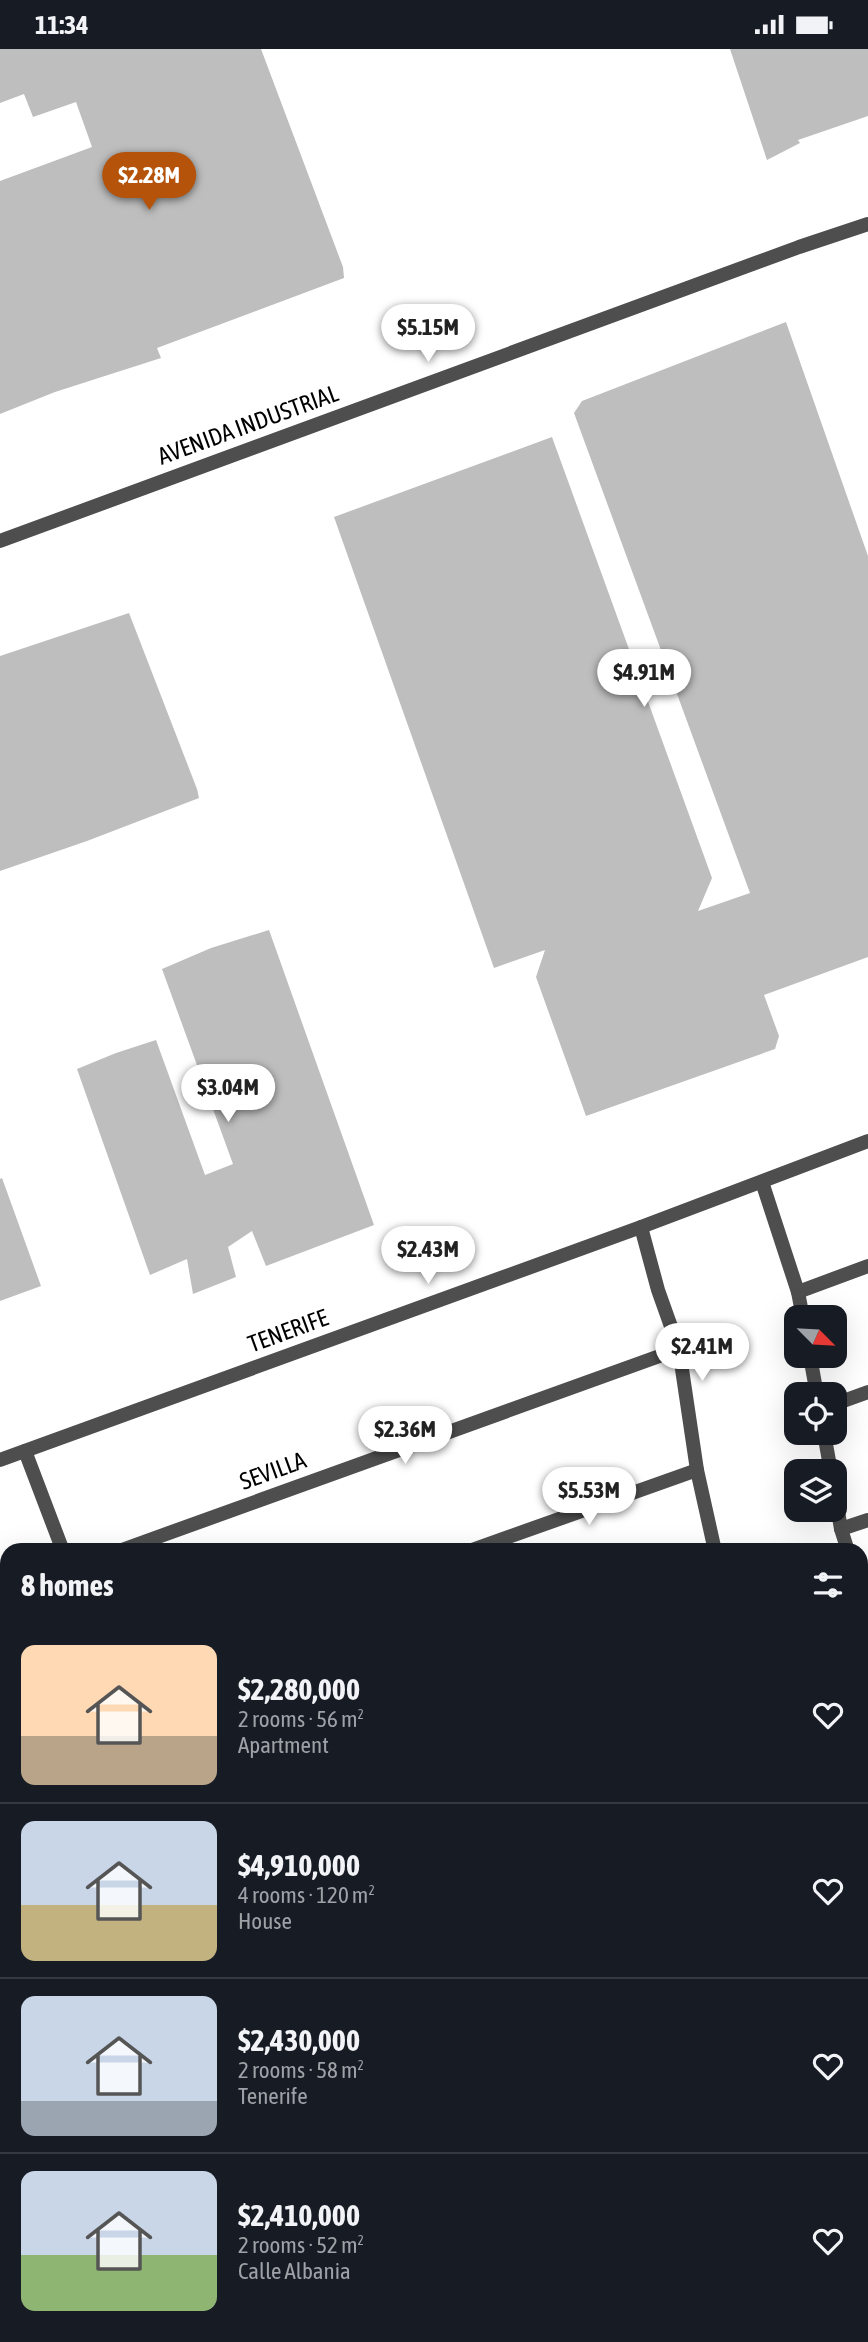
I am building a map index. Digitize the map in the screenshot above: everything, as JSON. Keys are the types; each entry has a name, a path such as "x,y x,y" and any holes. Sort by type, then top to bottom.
{"street":[{"name":"AVENIDA INDUSTRIAL","path":"0,541 868,224"},
{"name":"TENERIFE","path":"0,1461 642,1227 868,1141"},
{"path":"762,1182 800,1305"},
{"path":"642,1227 658,1290 679,1349 697,1470 713,1543"},
{"path":"798,1292 868,1266"},
{"name":"SEVILLA","path":"141,1543 679,1349"},
{"path":"847,1400 868,1392"},
{"path":"25,1451 60,1543"},
{"path":"492,1543 697,1470"},
{"path":"841,1529 868,1520"},
{"path":"840,1522 845,1543"}],"building":[{"path":"0,49 261,49 343,267 344,278 157,348 161,358 55,392 0,414 0,181 92,147 76,102 33,117 24,94 0,103"},
{"path":"730,49 868,49 868,116 798,140 800,143 767,160"},
{"path":"786,322 868,556 868,957 764,995 779,1036 775,1049 586,1116 536,977 545,950 494,968 334,517 552,437 712,878 698,911 750,893 574,413 582,401"},
{"path":"129,613 199,798 0,871 0,656"},
{"path":"269,930 374,1225 266,1266 252,1231 228,1247 236,1277 193,1294 187,1259 150,1275 77,1069 156,1040 205,1175 233,1164 162,969 211,948"},
{"path":"2,1178 41,1286 0,1301 0,1179"}]}
